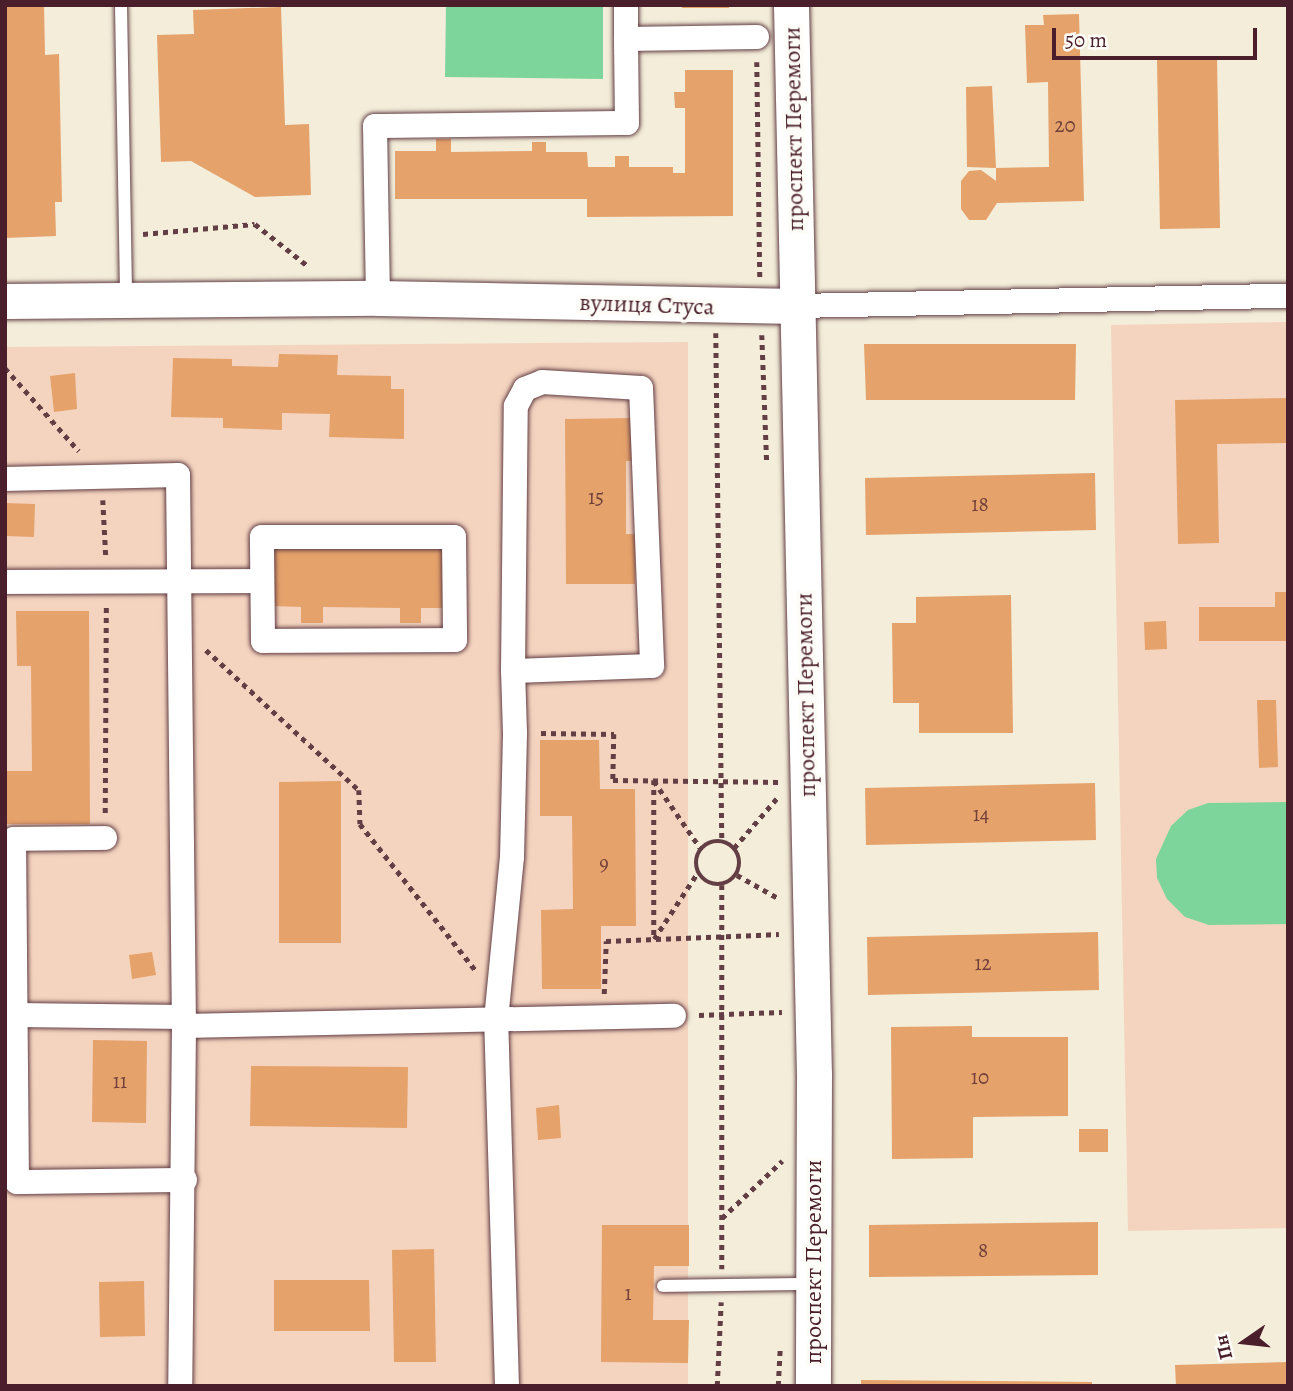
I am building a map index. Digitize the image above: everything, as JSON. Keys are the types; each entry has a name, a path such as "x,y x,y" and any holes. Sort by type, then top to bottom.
{"street":[{"path":"378,298 375,126 627,123 626,5"},
{"name":"проспект Перемоги","path":"791,5 816,1284 813,1386"},
{"path":"626,39 757,37"},
{"name":"вулиця Стуса","path":"5,301 378,298 797,306 1288,296"},
{"path":"508,1386 497,1009 512,857 515,733 513,671 516,406 525,389 542,382 641,388 652,666 513,671"},
{"path":"5,479 178,475 182,625 185,1180 180,1386"},
{"path":"262,537 454,537 455,640 262,641 262,582 262,537"},
{"path":"5,582 262,582"},
{"path":"105,838 14,839 15,1015 11,1182 185,1180"},
{"path":"15,1015 184,1021 497,1009 674,1016"}],"lane":[{"path":"121,5 126,301"},
{"path":"663,1286 816,1284"}],"path":[{"path":"716,332 722,841"},
{"path":"5,368 102,477 107,583 105,838"},
{"path":"182,625 359,790 360,824 497,1009"},
{"path":"515,733 614,734 613,780 779,782"},
{"path":"654,780 701,849 698,872 654,939"},
{"path":"654,780 654,939"},
{"path":"734,848 778,796"},
{"path":"701,849 722,841"},
{"path":"698,872 708,882 722,884 737,875 740,861 734,848 722,841"},
{"path":"737,875 778,898"},
{"path":"718,1386 722,1284 722,884"},
{"path":"606,998 606,941 779,934"},
{"path":"674,1016 782,1012"},
{"path":"722,1218 783,1160"}],"shaded area":[{"path":"1288,322 1288,1228 1128,1231 1111,325"},
{"path":"688,342 688,1386 5,1386 5,347"}],"green space":[{"path":"446,5 603,5 603,79 445,77"},
{"path":"1288,802 1288,924 1209,925 1185,917 1167,899 1157,878 1156,859 1171,826 1188,810 1208,803"}],"building":[{"path":"5,5 44,5 45,55 59,54 62,202 55,202 56,236 5,238"},
{"path":"682,5 729,5 729,8 682,8"},
{"path":"281,7 285,125 309,124 311,195 255,197 191,161 161,162 157,35 194,34 193,10"},
{"path":"1079,14 1084,201 997,203 986,220 969,220 961,209 961,181 969,171 981,170 996,181 996,168 1049,167 1048,82 1027,83 1025,25 1044,25 1043,15"},
{"path":"1217,58 1220,228 1160,229 1157,59"},
{"path":"685,70 733,70 733,216 587,217 587,199 395,199 395,151 436,151 436,139 451,139 451,152 532,151 532,142 546,142 546,152 587,152 588,167 615,167 615,156 629,156 629,167 673,167 673,173 685,173 685,108 675,108 674,92 685,92"},
{"path":"992,86 996,168 967,167 966,87"},
{"path":"864,344 1076,344 1075,400 866,400"},
{"path":"279,354 338,355 337,375 391,376 391,389 404,389 404,439 329,437 330,414 282,413 282,430 223,428 223,418 171,417 173,358 232,359 232,366 278,367"},
{"path":"75,373 77,409 54,412 50,376"},
{"path":"1288,398 1288,443 1217,444 1219,543 1178,544 1175,400"},
{"path":"634,418 635,461 626,461 626,534 635,534 635,584 566,584 565,419"},
{"path":"1095,473 1096,530 866,535 865,478"},
{"path":"5,503 35,504 34,537 5,536"},
{"path":"272,547 450,549 450,608 421,608 421,623 400,623 400,608 323,607 323,623 301,623 301,607 272,606"},
{"path":"1275,592 1288,592 1288,641 1199,641 1199,607 1275,607"},
{"path":"1011,595 1013,733 919,733 919,703 893,703 892,623 916,623 916,597"},
{"path":"16,611 89,611 90,824 5,824 5,771 32,771 31,666 17,666"},
{"path":"1166,621 1167,649 1145,650 1144,622"},
{"path":"1257,700 1276,700 1278,767 1259,768"},
{"path":"540,740 599,740 600,789 635,789 636,926 601,926 601,989 542,989 541,910 573,909 572,816 540,816"},
{"path":"341,781 341,943 279,943 279,782"},
{"path":"1095,783 1096,840 866,845 865,788"},
{"path":"1098,932 1099,990 868,995 867,937"},
{"path":"152,952 156,975 132,979 129,955"},
{"path":"972,1026 972,1037 1068,1037 1068,1116 973,1117 973,1158 892,1159 891,1027"},
{"path":"93,1040 147,1041 146,1123 92,1122"},
{"path":"251,1066 408,1067 407,1128 250,1126"},
{"path":"559,1105 561,1138 538,1140 536,1108"},
{"path":"1079,1129 1108,1129 1108,1152 1079,1152"},
{"path":"1098,1222 1098,1275 869,1277 869,1225"},
{"path":"602,1225 689,1225 689,1266 654,1266 653,1320 689,1320 688,1363 601,1362"},
{"path":"434,1249 436,1362 394,1362 392,1250"},
{"path":"274,1280 369,1280 370,1331 274,1331"},
{"path":"144,1281 145,1336 100,1337 99,1282"},
{"path":"1288,1362 1288,1386 1176,1386 1175,1365"},
{"path":"861,1380 1092,1382 1092,1386 861,1386"}]}
